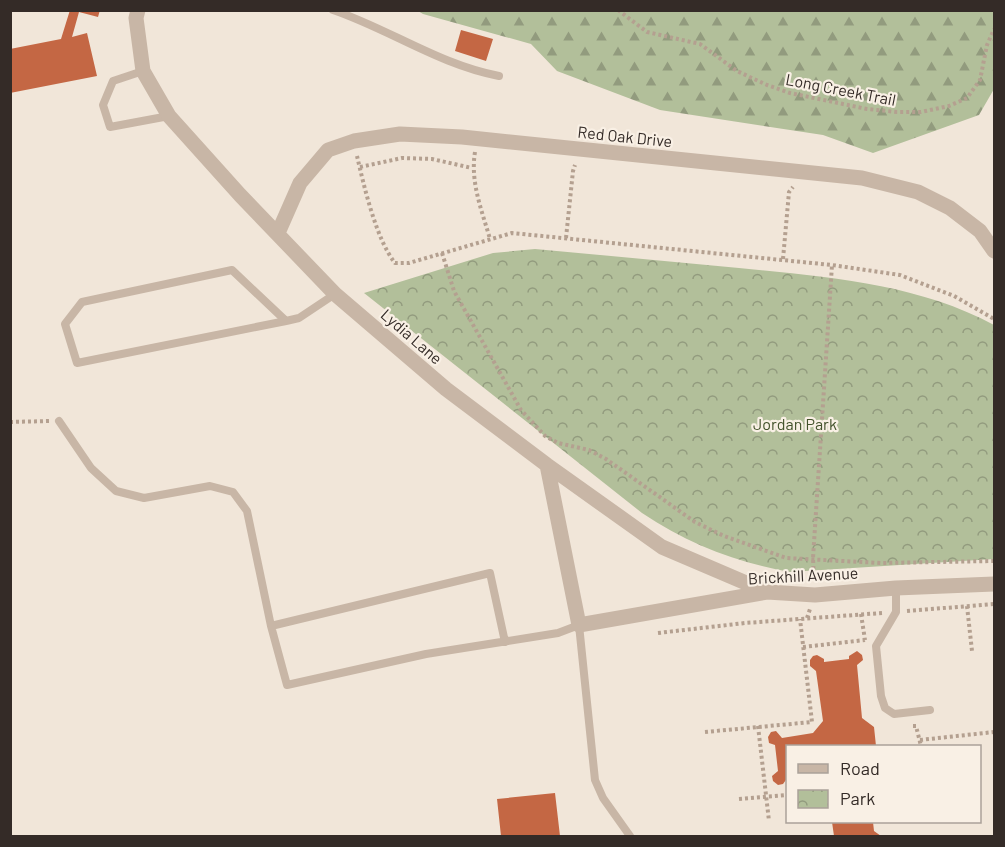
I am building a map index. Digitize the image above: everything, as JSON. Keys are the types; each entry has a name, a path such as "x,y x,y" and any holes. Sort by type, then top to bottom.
{"street":[{"name":"Lydia Lane","path":"138,10 136,18 143,71 169,116 240,195 335,294 446,389 662,547 767,592"},
{"name":"Red Oak Drive","path":"278,233 300,183 328,150 354,141 400,134 477,139 862,178 918,192 950,207 981,231 994,250"},
{"path":"547,465 579,625"},
{"name":"Brickhill Avenue","path":"579,625 767,592 815,595 896,588 994,584"}],"lane":[{"path":"333,10 357,18 473,71 498,76"},
{"path":"143,71 113,81 103,105 110,128 169,116"},
{"path":"286,321 232,270 82,302 65,324 77,363 286,321 299,318 335,294"},
{"path":"59,420 91,468 116,490 144,498 210,486 233,492 247,511 271,626 287,685 426,654 558,633 579,625 595,780 603,798 630,837"},
{"path":"271,626 490,573 505,642"},
{"path":"896,588 896,612 876,646 881,696 885,708 894,714 930,710"}],"path":[{"name":"Long Creek Trail","path":"618,10 647,32 700,44 737,71 767,85 820,100 897,112 921,112 949,106 967,98 980,80 987,45 994,29"},
{"path":"477,139 472,168 490,239"},
{"path":"354,141 386,252 395,263 409,263 512,233 566,238 832,264 900,275 954,296 994,319"},
{"path":"360,166 402,158 432,159 472,168"},
{"path":"566,238 573,171 576,164 582,161"},
{"path":"783,259 789,192 794,185"},
{"path":"442,254 454,291 521,410 545,436 558,443 589,450 606,459 694,522 724,536 786,558 881,563 994,561"},
{"path":"813,558 832,264"},
{"path":"10,422 59,420"},
{"path":"658,633 994,604"},
{"path":"967,606 972,651"},
{"path":"705,732 812,722 800,619"},
{"path":"803,647 865,640"},
{"path":"758,726 769,820"},
{"path":"920,740 994,732"},
{"path":"739,799 786,795"}],"green space":[{"path":"418,11 994,11 994,89 979,115 873,153 823,135 660,110 557,71 531,44"},
{"name":"Jordan Park","path":"535,249 772,271 870,284 933,300 994,325 994,559 790,572 750,563 695,543 642,513 364,293 493,253"}],"building":[{"path":"70,10 100,10 98,17 79,12 72,37 87,33 97,76 10,93 10,49 61,39"},
{"path":"461,30 493,39 486,61 455,51"},
{"path":"857,651 862,655 863,660 857,665 862,718 874,727 876,745 786,745 786,780 783,784 778,785 773,781 772,776 778,771 775,745 769,743 768,737 771,732 776,731 782,738 813,733 823,721 816,671 810,666 810,660 817,655 824,659 824,662 849,659 849,656"},
{"path":"555,793 560,836 501,836 497,799"},
{"path":"832,823 873,823 874,831 881,836 834,836"}]}
